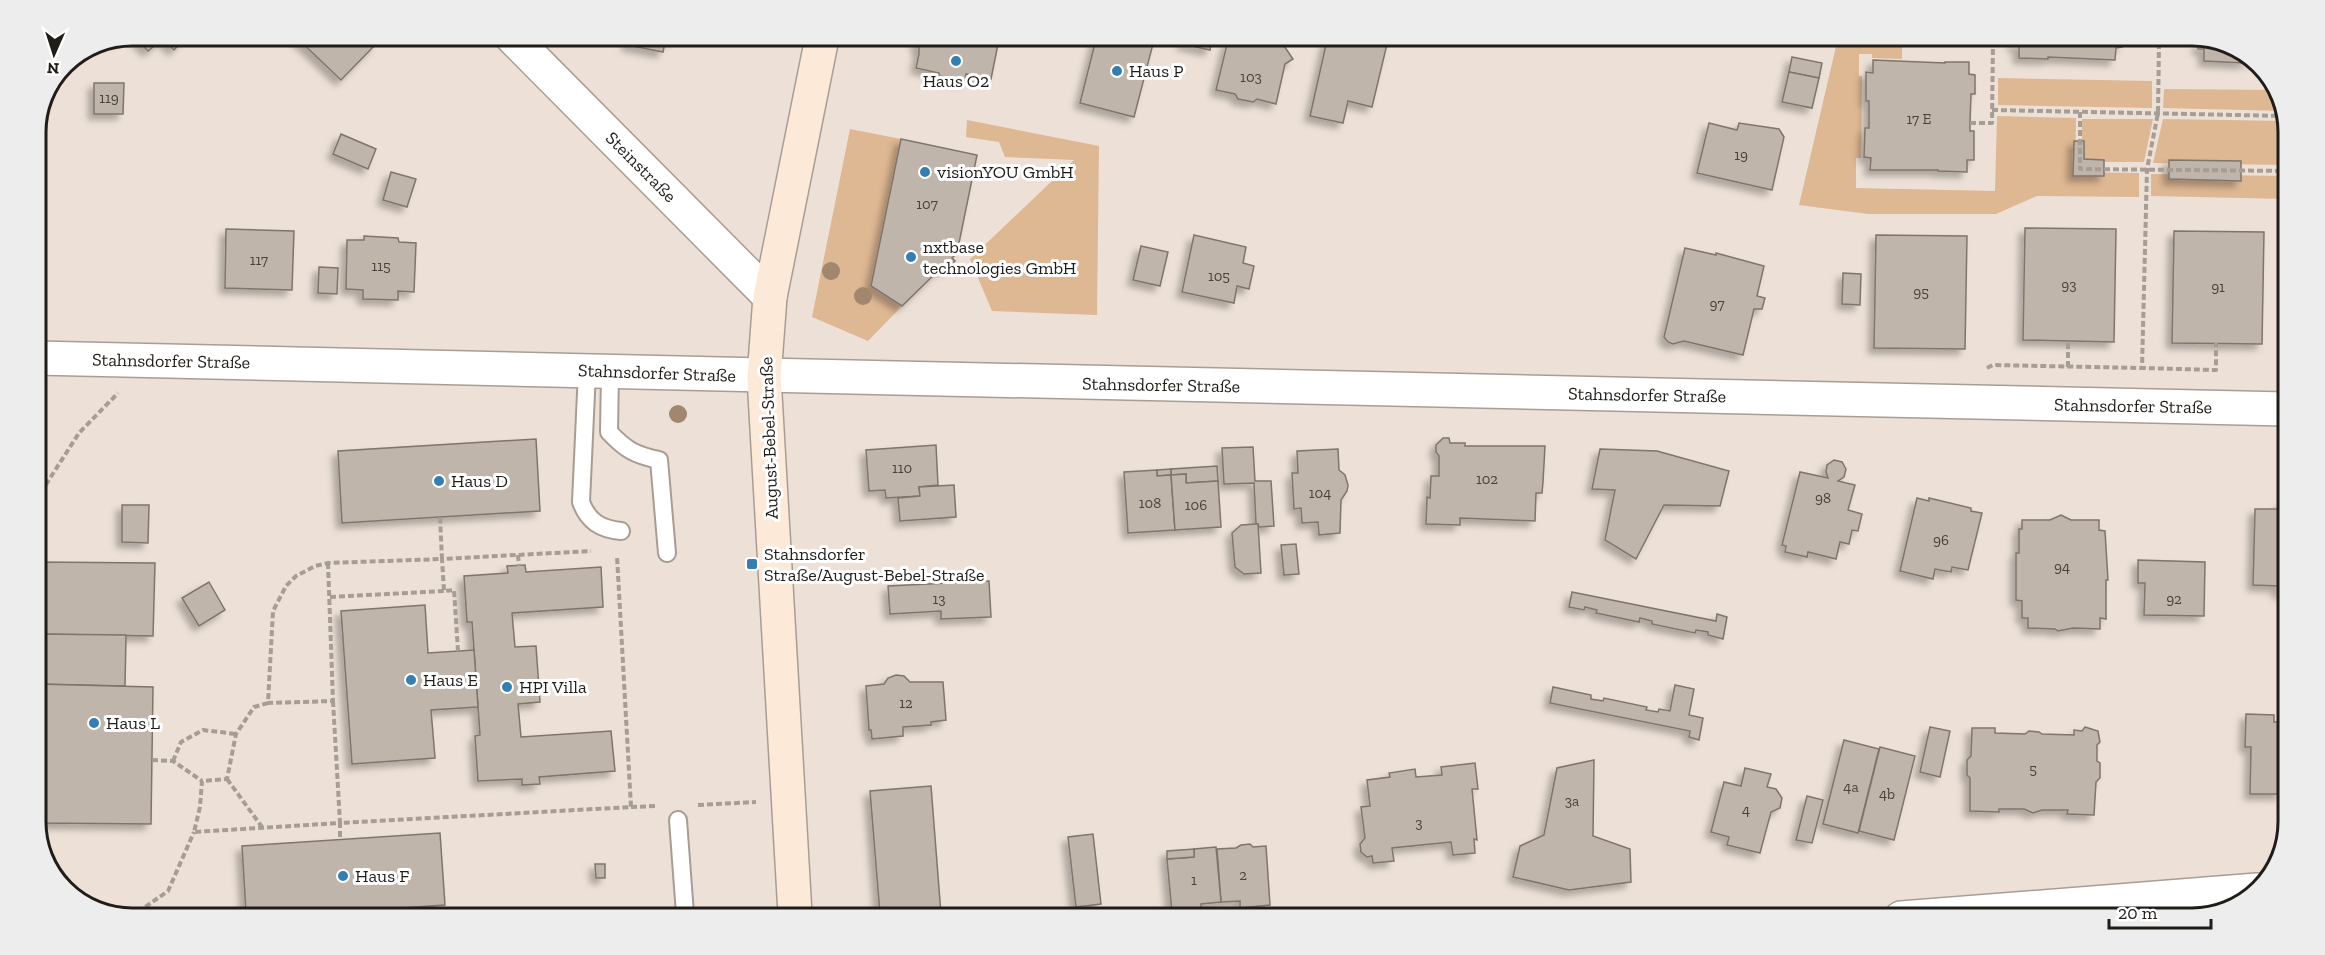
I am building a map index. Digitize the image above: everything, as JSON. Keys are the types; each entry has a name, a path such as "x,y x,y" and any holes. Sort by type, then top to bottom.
{"street":[{"name":"Steinstraße","path":"521,46 770,297"},
{"name":"August-Bebel-Straße","path":"795,908 764,377 770,297 820,46"},
{"name":"Stahnsdorfer Straße","path":"47,358 764,377 2278,409"},
{"path":"2028,908 2244,891"}],"lane":[{"path":"598,371 581,502 591,521 601,527 621,531"},
{"path":"598,371 609,432 623,448 639,456 658,460 667,553"},
{"path":"678,820 685,908"}],"path":[{"path":"1970,123 1992,123 1994,46"},
{"path":"2158,46 2158,113 2147,169 2142,369 2216,370 2216,343"},
{"path":"1992,110 2277,116"},
{"path":"2080,111 2079,169 2278,171"},
{"path":"2068,341 2068,367"},
{"path":"47,483 79,433 150,361"},
{"path":"440,517 444,591"},
{"path":"194,832 631,807 616,550"},
{"path":"268,703 273,611 286,586 296,576 315,566 328,563 442,560 595,551"},
{"path":"518,555 519,566"},
{"path":"328,563 340,839"},
{"path":"330,597 454,590 458,651"},
{"path":"262,827 227,779 236,734 254,707 268,703 333,701"},
{"path":"173,761 181,742 203,730 236,734"},
{"path":"152,760 173,761 202,781 227,779"},
{"path":"144,908 168,891 194,832 200,807 202,781"}],"shaded area":[{"path":"1836,46 1902,46 1902,59 1872,58 1872,54 1859,54 1859,76 1862,76 1861,158 1856,158 1856,188 1995,191 1997,116 2076,118 2075,172 2139,173 2139,197 2037,196 1996,214 1868,214 1799,205"},
{"path":"1998,78 2152,81 2152,108 1998,105"},
{"path":"2164,89 2267,90 2276,111 2163,108"},
{"path":"2082,119 2153,119 2144,162 2082,162"},
{"path":"2163,119 2277,121 2278,165 2153,163"},
{"path":"967,120 1099,146 1097,315 992,311 970,259 1074,160 1005,157 999,142 966,137"},
{"path":"850,129 901,139 871,286 902,306 868,341 812,317"},
{"path":"2151,174 2278,176 2278,199 2151,196"}],"building":[{"path":"143,46 154,46 148,51"},
{"path":"305,46 374,46 341,80"},
{"path":"632,46 664,46 663,52"},
{"name":"Haus O2","path":"917,46 998,46 991,79 966,74 965,81 939,76 939,73 916,68 919,48"},
{"name":"Haus P","path":"1094,46 1152,46 1134,117 1080,103"},
{"path":"1191,46 1211,46 1210,50"},
{"path":"1227,46 1284,46 1293,59 1285,64 1276,104 1257,99 1253,102 1238,99 1235,94 1216,90"},
{"path":"1326,46 1387,46 1372,107 1348,101 1343,123 1310,116"},
{"path":"2019,46 2122,46 2116,48 2115,60 2019,58"},
{"path":"2198,47 2209,48 2225,53 2243,63 2204,61 2204,49 2198,49"},
{"path":"1792,57 1822,63 1819,78 1789,72"},
{"path":"1873,60 1969,62 1969,74 1975,75 1975,94 1971,94 1970,123 1970,131 1974,131 1974,160 1967,160 1967,172 1870,170 1871,158 1864,157 1865,128 1869,128 1866,72 1873,73"},
{"path":"1789,72 1819,78 1812,108 1782,102"},
{"path":"94,83 124,83 123,114 94,114"},
{"path":"1709,123 1737,130 1739,123 1779,129 1784,137 1772,190 1697,173"},
{"path":"341,134 376,149 368,169 333,154"},
{"path":"901,139 977,155 957,253 952,258 955,261 945,270 942,267 902,306 871,286"},
{"path":"2074,141 2084,141 2084,159 2104,160 2104,176 2073,176"},
{"path":"2169,160 2241,161 2241,181 2169,179"},
{"path":"391,172 416,179 407,207 383,200"},
{"path":"2025,228 2116,229 2114,342 2023,340"},
{"path":"226,229 294,231 292,290 225,288"},
{"path":"2174,231 2264,232 2262,344 2172,343"},
{"path":"1194,235 1246,247 1243,263 1254,266 1249,289 1237,286 1234,303 1182,292"},
{"path":"1876,235 1967,236 1965,349 1874,348"},
{"path":"364,236 398,238 399,242 416,243 414,292 398,291 398,300 363,299 363,290 346,289 347,240 364,240"},
{"path":"1141,246 1168,252 1160,286 1133,280"},
{"path":"1685,248 1716,255 1716,253 1764,266 1757,296 1765,298 1762,309 1754,309 1743,355 1684,341 1673,344 1664,337"},
{"path":"319,267 338,268 337,294 318,293"},
{"path":"1843,273 1861,274 1860,305 1842,304"},
{"path":"1443,438 1449,438 1450,443 1465,443 1465,446 1545,446 1542,493 1536,493 1535,521 1460,518 1460,525 1426,524 1427,497 1430,498 1431,476 1439,476 1439,456 1436,452 1436,445"},
{"name":"Haus D","path":"536,439 540,511 342,523 338,451"},
{"path":"936,445 938,485 919,487 920,496 886,498 885,490 869,491 866,450"},
{"path":"1253,447 1255,481 1271,481 1274,526 1259,527 1256,524 1254,483 1224,484 1222,448"},
{"path":"1338,449 1339,470 1345,475 1348,485 1341,500 1340,533 1319,535 1318,522 1302,523 1301,508 1294,509 1292,473 1298,473 1297,451"},
{"path":"1600,449 1657,451 1729,471 1720,506 1664,505 1636,559 1605,540 1615,490 1592,489"},
{"path":"1834,460 1842,462 1846,469 1844,477 1838,481 1855,485 1848,510 1862,514 1858,531 1852,530 1849,544 1840,542 1836,559 1808,552 1807,557 1785,552 1786,546 1782,545 1800,472 1828,478 1827,465"},
{"path":"1217,466 1218,481 1186,483 1186,474 1171,475 1171,469"},
{"path":"1171,469 1171,475 1157,476 1157,470"},
{"path":"1157,470 1157,476 1171,475 1175,530 1128,533 1124,472"},
{"path":"1186,474 1186,483 1218,481 1221,527 1175,530 1171,475"},
{"path":"954,485 956,517 900,521 898,498 920,496 919,487"},
{"path":"1917,498 1929,501 1929,498 1971,508 1971,511 1982,513 1968,570 1952,567 1951,572 1935,569 1933,579 1900,571"},
{"path":"122,505 149,505 148,543 122,542"},
{"path":"2255,509 2278,509 2278,586 2253,585"},
{"path":"2061,515 2071,520 2099,520 2099,530 2105,531 2108,580 2106,580 2106,619 2100,618 2100,629 2073,628 2058,631 2028,628 2028,618 2022,618 2022,601 2016,600 2016,553 2019,553 2019,529 2022,529 2022,520 2050,520"},
{"path":"1258,524 1261,573 1244,574 1235,567 1232,533 1241,525"},
{"path":"1296,544 1299,574 1284,575 1281,545"},
{"path":"2138,560 2205,562 2204,616 2144,615 2145,583 2138,583"},
{"path":"47,562 155,563 153,636 47,634"},
{"name":"HPI Villa","path":"525,565 526,572 601,567 603,607 512,613 515,647 536,646 540,702 518,704 521,737 611,731 615,771 539,777 540,784 522,785 522,779 478,781 475,736 480,735 472,622 467,622 464,576 508,573 507,566"},
{"path":"989,581 991,617 941,619 941,611 890,614 888,586"},
{"path":"209,582 225,610 199,626 182,598"},
{"path":"1572,592 1716,621 1717,614 1727,617 1723,639 1708,635 1708,632 1696,630 1695,633 1652,624 1652,621 1640,618 1639,622 1596,613 1597,610 1585,607 1584,610 1569,607"},
{"name":"Haus E","path":"425,605 428,653 474,650 478,707 431,710 435,758 352,764 341,611"},
{"path":"47,634 126,635 125,686 47,684"},
{"path":"896,675 904,676 910,682 943,682 946,720 931,722 931,725 903,727 903,736 872,739 871,730 869,730 866,686 884,684 888,678"},
{"name":"Haus L","path":"47,684 153,687 151,824 47,823"},
{"path":"1675,685 1694,689 1689,715 1703,718 1699,740 1689,737 1690,731 1550,703 1553,687 1591,695 1591,699 1603,701 1604,698 1647,707 1646,710 1670,711"},
{"path":"2246,714 2274,715 2274,722 2278,722 2278,794 2250,794 2251,747 2245,747"},
{"path":"1930,727 1950,731 1940,777 1920,772"},
{"path":"2085,727 2098,731 2100,742 2097,745 2097,761 2100,763 2100,778 2096,782 2094,815 2067,814 2068,810 2042,810 2033,813 2024,809 1999,809 1999,812 1970,811 1970,778 1967,775 1967,760 1971,756 1972,728 1995,728 1995,733 2025,734 2029,731 2042,734 2074,735 2074,730 2082,731"},
{"path":"1844,740 1879,749 1858,833 1823,824"},
{"path":"1880,747 1915,756 1894,840 1859,831"},
{"path":"1594,760 1593,836 1630,849 1631,882 1569,890 1513,877 1520,846 1544,835 1557,768"},
{"path":"1475,763 1478,789 1472,789 1477,840 1474,839 1475,853 1453,855 1451,842 1392,848 1394,861 1373,863 1372,856 1367,857 1361,852 1360,844 1365,838 1361,807 1370,806 1367,780 1390,777 1389,773 1415,769 1416,777 1442,775 1441,767"},
{"path":"1745,768 1771,774 1767,787 1776,789 1782,798 1780,808 1771,812 1760,853 1727,845 1729,837 1711,832 1724,782 1741,786"},
{"path":"931,786 941,908 880,908 870,791"},
{"path":"1807,796 1823,800 1812,843 1796,840"},
{"name":"Haus F","path":"440,833 445,905 401,908 246,908 242,846"},
{"path":"1093,834 1101,904 1076,907 1068,837"},
{"path":"1250,844 1253,847 1266,846 1270,905 1240,908 1240,901 1221,902 1217,849 1236,848"},
{"path":"1216,847 1221,902 1201,904 1201,908 1172,908 1167,859 1194,857 1194,849"},
{"path":"1194,849 1194,857 1167,859 1167,851"},
{"path":"595,864 605,864 605,878 596,878"}],"place":[{"name":"Haus O2","path":"956,61"},
{"name":"Haus P","path":"1117,71"},
{"name":"visionYOU GmbH","path":"925,172"},
{"name":"nxtbase technologies GmbH","path":"911,257"},
{"name":"Haus D","path":"439,481"},
{"name":"Stahnsdorfer Straße/August-Bebel-Straße","path":"752,564"},
{"name":"Haus E","path":"411,680"},
{"name":"HPI Villa","path":"507,687"},
{"name":"Haus L","path":"94,723"},
{"name":"Haus F","path":"343,876"}]}
